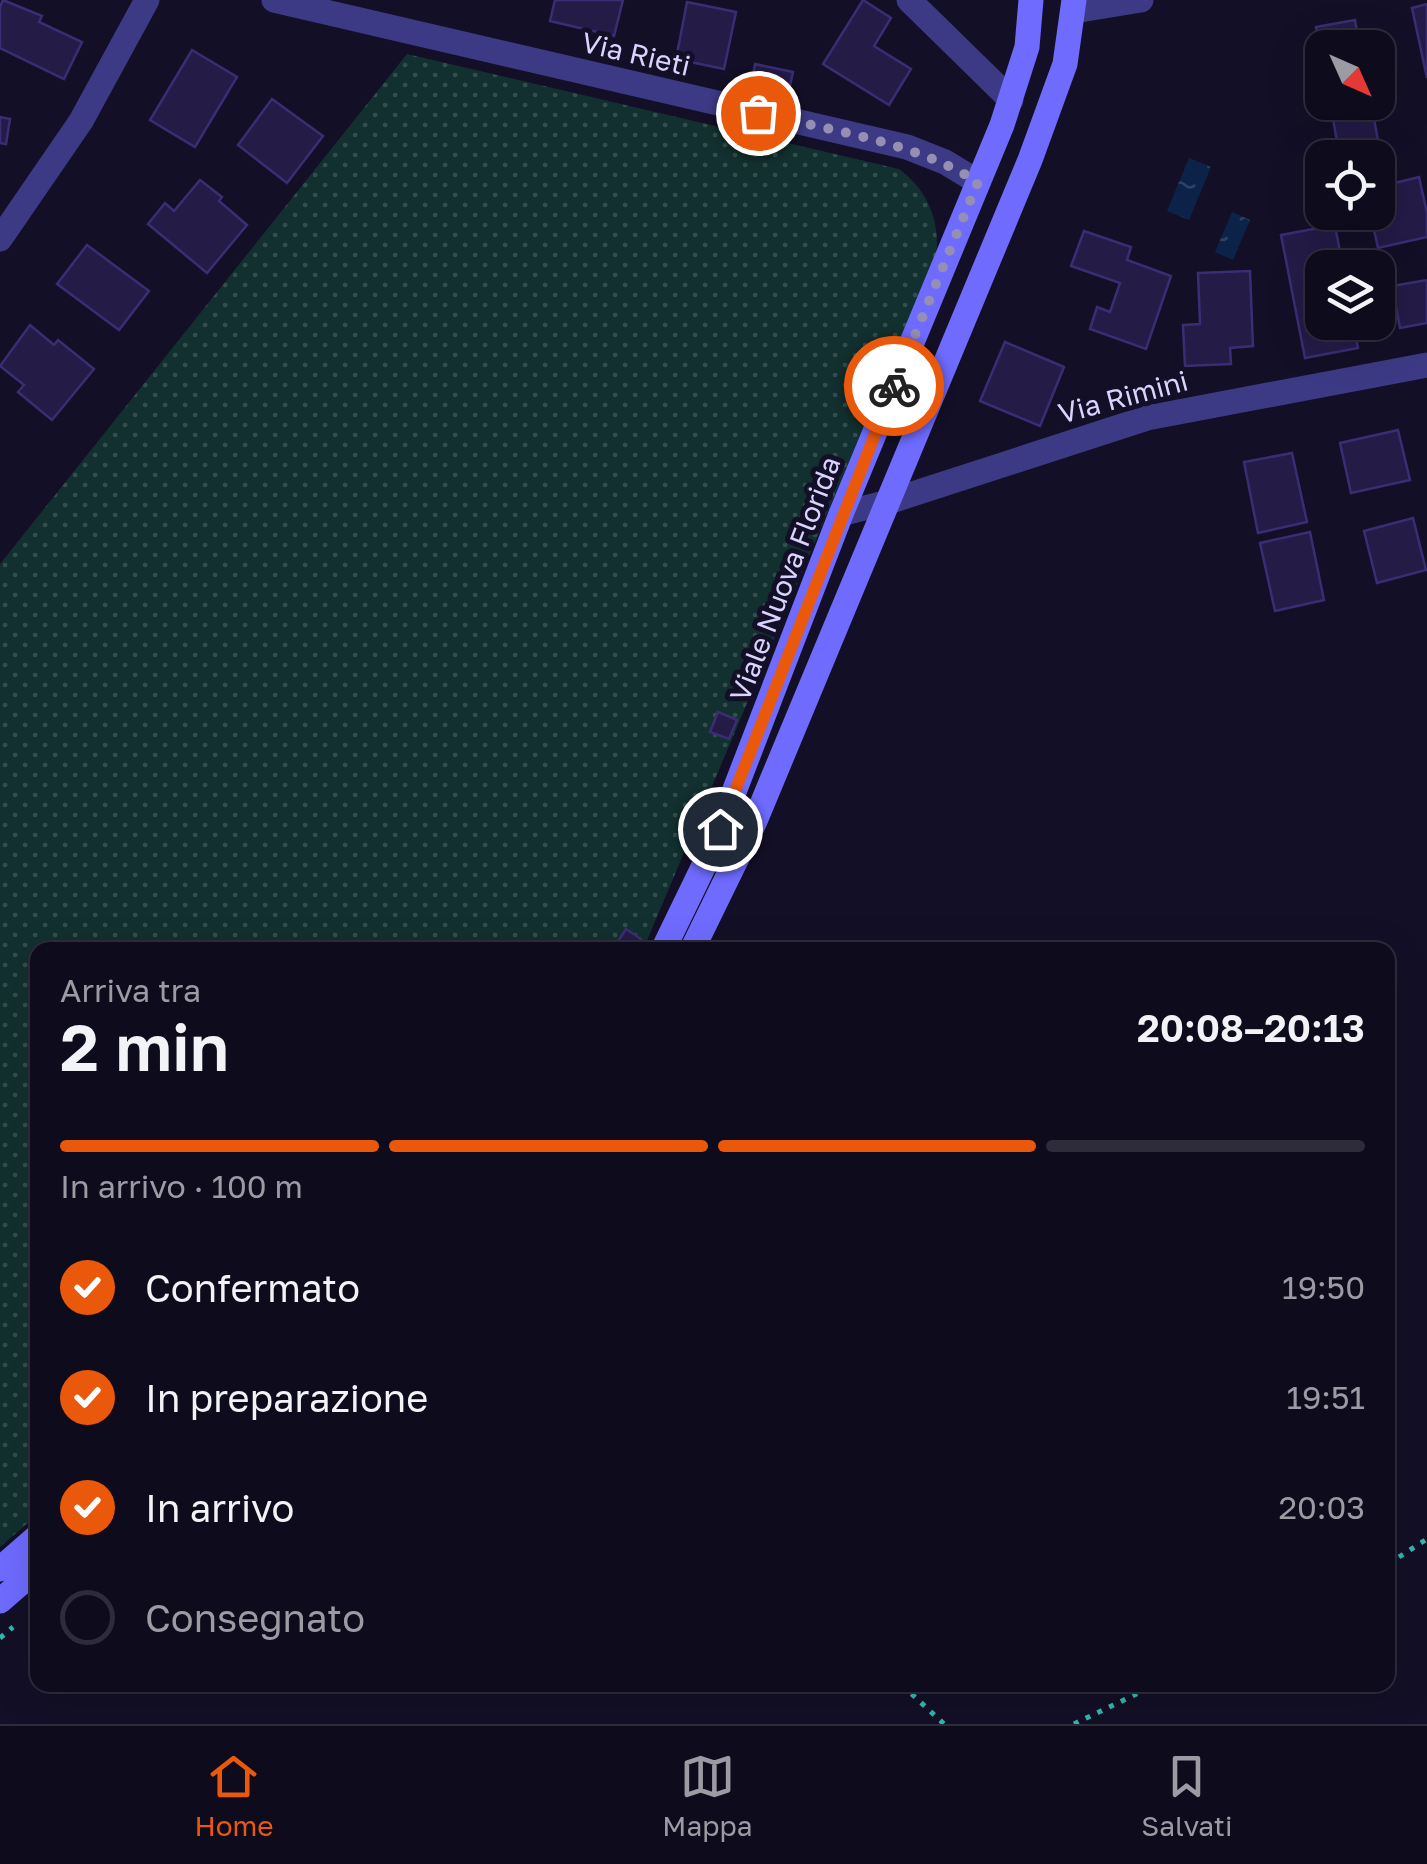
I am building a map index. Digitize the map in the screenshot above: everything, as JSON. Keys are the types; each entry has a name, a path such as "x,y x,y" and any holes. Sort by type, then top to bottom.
{"street":[{"path":"0,239 81,121 147,0"},
{"name":"Via Rieti","path":"274,0 906,148 945,162 978,182"},
{"path":"909,0 1011,100"},
{"name":"Viale Nuova Florida","path":"666,942 712,849 841,514 1011,100 1028,46 1032,0"},
{"path":"696,942 755,821 1036,144 1065,64 1074,6 1141,0"},
{"name":"Via Rimini","path":"841,514 1146,418 1427,365"},
{"path":"0,1569 30,1543"},
{"path":"0,1601 30,1575"}],"path":[{"path":"1395,1560 1427,1539"},
{"path":"910,1692 944,1724"},
{"path":"1074,1724 1141,1692"}],"green space":[{"path":"407,54 899,169 917,186 930,207 936,230 936,255 646,942 639,942 641,939 626,929 617,942 30,942 30,1521 0,1547 0,564"}],"water":[{"path":"1189,158 1211,167 1189,220 1167,211"},
{"path":"1232,212 1250,220 1233,260 1215,252"}],"building":[{"path":"3,0 42,16 39,22 82,42 64,79 0,48"},
{"path":"555,0 623,0 614,36 550,21"},
{"path":"863,0 891,18 874,46 911,69 889,105 823,64"},
{"path":"687,2 736,12 724,69 676,59"},
{"path":"1427,4 1427,78 1412,8"},
{"path":"1355,20 1357,30 1317,30 1316,27"},
{"path":"192,50 237,77 195,147 150,120"},
{"path":"755,64 793,72 788,95 751,87"},
{"path":"272,99 323,136 287,183 238,145"},
{"path":"0,117 10,119 6,144 0,143"},
{"path":"1333,120 1374,120 1378,140 1337,140"},
{"path":"1419,177 1427,213 1427,237 1378,248 1374,230 1395,230 1395,183"},
{"path":"200,180 247,225 207,273 148,224 165,203 174,211"},
{"path":"1336,230 1340,250 1305,250 1305,340 1356,340 1358,348 1305,358 1281,235"},
{"path":"1084,231 1131,247 1127,260 1171,276 1146,349 1090,329 1097,307 1110,312 1120,283 1071,266"},
{"path":"87,245 149,291 119,330 57,284"},
{"path":"1250,271 1253,346 1230,348 1231,364 1185,366 1183,325 1200,324 1198,273"},
{"path":"1427,280 1427,323 1400,328 1395,285"},
{"path":"30,325 54,345 58,340 94,369 52,420 18,392 24,385 0,366"},
{"path":"1005,342 1064,367 1040,426 980,401"},
{"path":"1398,430 1410,480 1351,493 1340,443"},
{"path":"1292,453 1307,522 1258,533 1244,462"},
{"path":"1413,518 1426,570 1377,583 1364,531"},
{"path":"1310,532 1324,600 1275,611 1260,543"},
{"path":"718,712 737,720 729,739 710,732"},
{"path":"626,929 641,939 639,942 618,942"}],"way so far":[{"path":"758,113 906,148 945,162 978,182 894,386"}],"route":[{"path":"720,829 894,386"}]}
